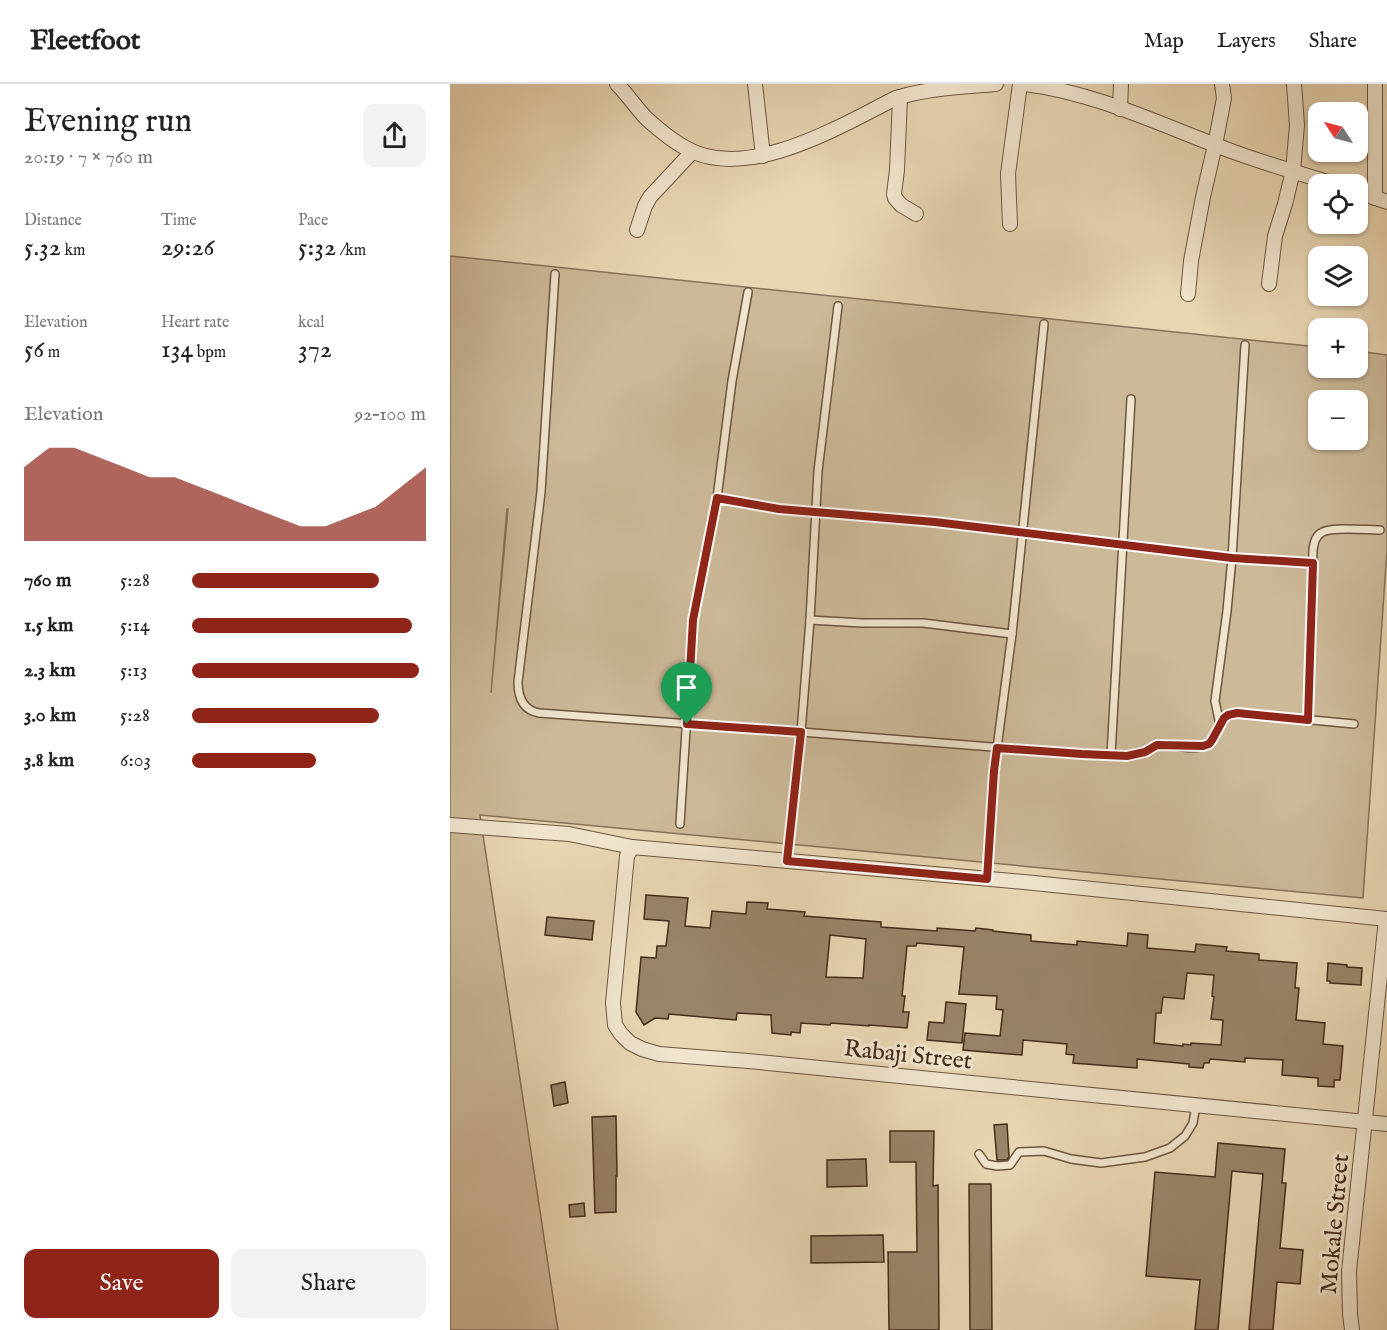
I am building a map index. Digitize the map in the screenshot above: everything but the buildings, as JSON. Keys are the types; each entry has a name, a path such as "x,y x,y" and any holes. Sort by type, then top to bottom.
{"street":[{"path":"617,84 649,121 683,147 714,158 763,156 808,142 900,97 922,91 996,84"},
{"path":"755,84 763,156"},
{"path":"1010,224 1008,174 1020,84"},
{"path":"1025,84 1095,99 1215,145 1308,176"},
{"path":"1120,109 1121,84"},
{"path":"1188,294 1191,261 1224,98 1222,84"},
{"path":"1269,284 1275,236 1293,171 1297,125 1294,84"},
{"path":"1375,84 1381,200"},
{"path":"900,97 894,194 896,201 915,214"},
{"path":"637,230 650,197 692,152"},
{"path":"450,825 569,834 632,847 987,879 1387,919"},
{"name":"Rabaji Street","path":"632,847 627,856 613,1003 615,1025 630,1043 642,1049 659,1054 1387,1124"},
{"name":"Mokale Street","path":"1352,1330 1349,1271 1387,919"}],"lane":[{"path":"555,274 541,492 518,682 520,698 528,709 539,713 1127,756 1145,752 1157,745 1203,746 1209,744 1224,718 1237,713 1354,724"},
{"path":"680,824 693,620 717,498 732,381 748,292"},
{"path":"787,861 810,620 818,471 838,306"},
{"path":"987,879 994,771 1012,634 1044,324"},
{"path":"1220,725 1215,701 1232,558 1245,345"},
{"path":"1111,755 1131,399"},
{"path":"717,498 779,509 935,522 1232,558 1313,563"},
{"path":"1308,720 1314,543 1319,534 1332,529 1380,530"},
{"path":"810,620 923,623 1012,634"},
{"path":"979,1154 986,1164 997,1166 1010,1165 1018,1152 1044,1151 1071,1159 1101,1163 1145,1157 1170,1148 1185,1136 1193,1123 1196,1105"}],"shaded area":[{"path":"450,256 1308,346 1308,378 1368,378 1368,352 1387,355 1387,550 1363,898 480,815 558,1330 450,1330","holes":["507,509 508,509 491,693"]}],"route":[{"path":"717,498 779,509 935,522 1232,558 1313,563 1308,720 1237,713 1228,715 1222,720 1209,744 1194,747 1157,745 1145,752 1127,756 997,748 987,879 787,861 801,732 687,724 693,620 717,498"}]}
